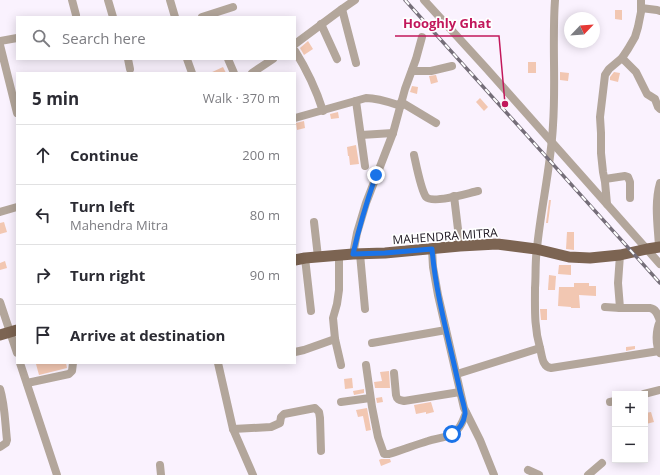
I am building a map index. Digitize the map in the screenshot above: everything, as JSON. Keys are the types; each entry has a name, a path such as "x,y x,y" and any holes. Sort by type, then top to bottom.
{"main road":[{"name":"MAHENDRA MITRA","path":"298,259 497,244 536,249 569,257 590,258 620,255 660,247"}],"street":[{"path":"72,0 76,15"},
{"path":"108,0 113,16"},
{"path":"170,0 175,16"},
{"path":"296,43 355,0"},
{"path":"424,0 660,264"},
{"path":"555,0 552,142 536,249 535,326 544,363 548,368 659,352 657,344 658,327 660,321 654,309 605,307"},
{"path":"607,204 605,179 602,172 602,133 600,117 606,72 622,58 635,37 641,4 660,11"},
{"path":"205,16 233,7"},
{"path":"342,9 356,63"},
{"path":"321,24 337,59"},
{"path":"365,309 356,254 357,233 366,203 392,133 422,37"},
{"path":"0,41 16,38"},
{"path":"0,45 16,109"},
{"path":"296,53 310,77 323,110"},
{"path":"622,58 636,72 647,94 655,99 660,109"},
{"path":"128,60 130,69"},
{"path":"187,60 192,72"},
{"path":"228,60 234,72"},
{"path":"254,72 272,60"},
{"path":"412,71 430,71 452,66"},
{"path":"296,118 366,98 372,98 401,104 436,123"},
{"path":"356,101 365,166"},
{"path":"361,135 392,133"},
{"path":"414,155 423,190 429,199 433,200 478,191"},
{"path":"605,179 625,176 628,177 630,182 630,198"},
{"path":"660,183 656,202 660,247"},
{"path":"454,196 460,246"},
{"path":"0,212 16,207"},
{"path":"314,222 318,257"},
{"path":"432,249 436,282 460,392 466,413 480,440 494,475"},
{"path":"339,255 339,290 333,318 335,339 341,365"},
{"path":"620,255 618,282 620,308"},
{"path":"298,259 310,311"},
{"path":"0,302 16,350"},
{"path":"372,343 446,330"},
{"path":"296,352 335,339"},
{"path":"457,374 540,348"},
{"path":"20,364 57,475"},
{"path":"27,383 69,374 73,369 73,364"},
{"path":"218,364 233,428 253,475"},
{"path":"366,365 370,398 378,437 383,452 386,454 430,440 447,437 457,432 466,413"},
{"path":"394,373 396,395 398,400 404,401 460,392"},
{"path":"0,389 4,409 7,440 6,443 0,447"},
{"path":"648,393 660,390"},
{"path":"341,402 370,398"},
{"path":"233,428 271,427 280,423 284,414 315,408 319,412 320,418 321,451"},
{"path":"588,475 602,463"},
{"path":"160,465 161,475"},
{"path":"528,470 539,475"}],"building":[{"path":"615,10 622,10 622,20 615,19"},
{"path":"308,41 313,49 304,55 300,48"},
{"path":"528,62 536,62 536,73 528,73"},
{"path":"223,67 226,72 212,72"},
{"path":"560,72 569,73 568,81 560,80"},
{"path":"614,72 620,73 618,82 610,80 610,77"},
{"path":"436,75 438,82 431,84 429,76"},
{"path":"412,86 418,87 417,94 410,92"},
{"path":"480,98 488,107 484,111 476,102"},
{"path":"338,112 339,118 331,119 330,114"},
{"path":"304,121 305,128 297,130 296,123"},
{"path":"356,145 359,164 350,165 347,147"},
{"path":"549,200 551,200 548,223 546,223"},
{"path":"4,222 7,232 0,234 0,223"},
{"path":"567,232 574,232 574,250 566,249"},
{"path":"5,261 7,268 0,270 0,263"},
{"path":"559,265 571,265 571,275 558,274"},
{"path":"549,275 556,276 555,290 548,290"},
{"path":"574,283 589,283 589,286 596,286 596,296 579,295 580,308 558,306 559,287 574,287"},
{"path":"540,309 547,309 547,320 541,320"},
{"path":"635,346 635,349 626,351 626,347"},
{"path":"36,364 66,364 67,368 39,375"},
{"path":"389,371 390,388 375,388 374,382 382,381 380,372"},
{"path":"352,378 353,388 345,389 344,379"},
{"path":"364,389 364,393 354,395 353,391"},
{"path":"382,397 383,402 377,403 376,398"},
{"path":"431,402 434,412 416,414 414,405"},
{"path":"367,408 371,430 366,431 363,416 358,417 356,410"},
{"path":"648,412 651,412 654,422 648,424"},
{"path":"390,459 391,462 381,466 379,460"}],"railway":[{"path":"405,0 660,283"}],"place":[{"name":"Hooghly Ghat","path":"505,104"}],"route":[{"path":"376,175 357,233 353,254 432,249 438,295 466,413 457,432 452,434"}]}
